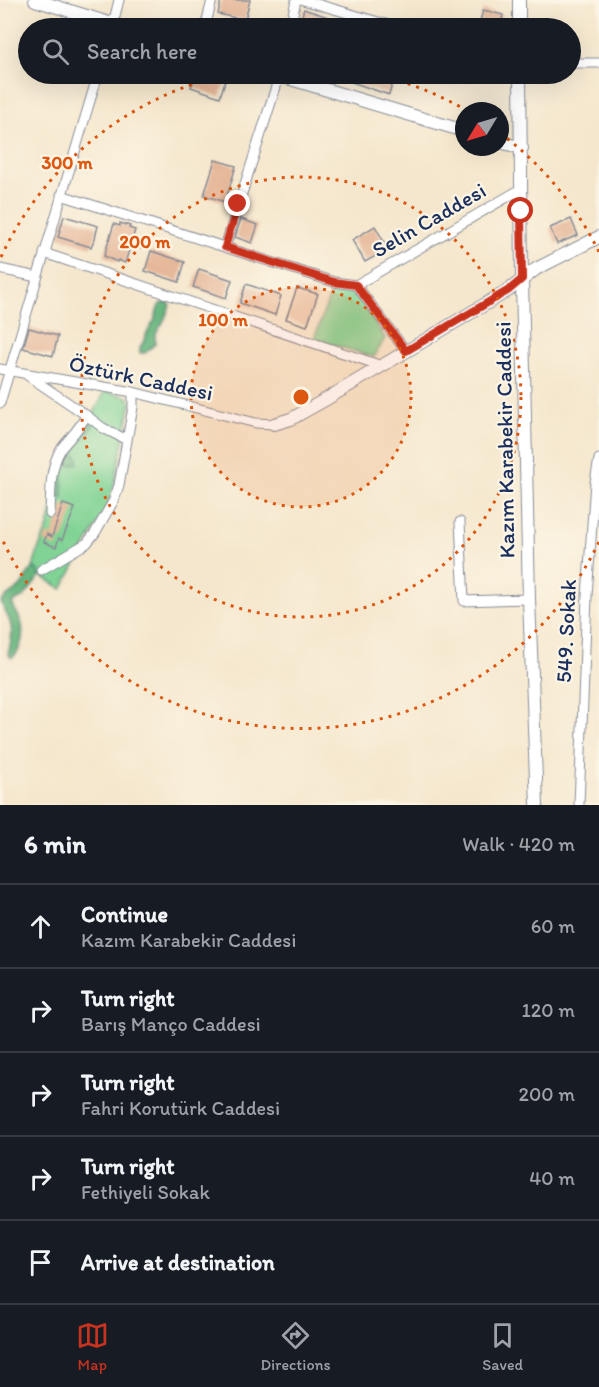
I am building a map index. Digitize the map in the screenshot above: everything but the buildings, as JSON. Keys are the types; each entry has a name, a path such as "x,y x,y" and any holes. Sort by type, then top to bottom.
{"street":[{"path":"35,0 90,18"},
{"path":"118,18 119,0"},
{"path":"208,18 212,0"},
{"path":"292,18 296,0"},
{"path":"303,0 365,18"},
{"path":"519,0 519,18"},
{"path":"581,63 599,63"},
{"path":"0,403 4,370 38,277 95,84"},
{"path":"225,247 275,84"},
{"path":"311,84 455,128"},
{"name":"Kazım Karabekir Caddesi","path":"520,84 529,599 537,805"},
{"path":"509,144 522,148"},
{"name":"Selin Caddesi","path":"356,285 521,189"},
{"path":"61,195 334,282 356,285 406,351"},
{"path":"274,424 291,419 509,290 536,269 599,237"},
{"path":"44,253 382,366"},
{"path":"0,269 38,277"},
{"name":"Öztürk Caddesi","path":"4,370 134,393 256,423 274,424"},
{"path":"26,374 103,428 127,440"},
{"path":"41,570 87,543 114,500 134,407 134,393"},
{"path":"50,514 53,470 57,457 86,415"},
{"name":"549. Sokak","path":"579,805 586,596 595,482 599,459"},
{"path":"460,522 464,601 529,599"}],"green space":[{"path":"333,287 356,294 385,338 374,357 314,339"},
{"path":"168,302 170,304 168,312 156,335 156,343 145,353 140,353 142,343 145,341 160,304"},
{"path":"105,391 128,397 131,403 114,486 106,509 62,589 38,574 33,568 48,527 64,457 88,425"},
{"path":"88,421 93,427 75,449 74,453 78,458 78,463 68,464 65,467 63,498 60,499 54,483 62,455"},
{"path":"34,568 39,571 40,576 24,597 12,603 23,631 20,647 12,658 8,654 11,625 1,602 20,587"}],"route":[{"path":"238,204 225,247 334,282 356,285 406,351 509,290 522,279 521,211"}]}
